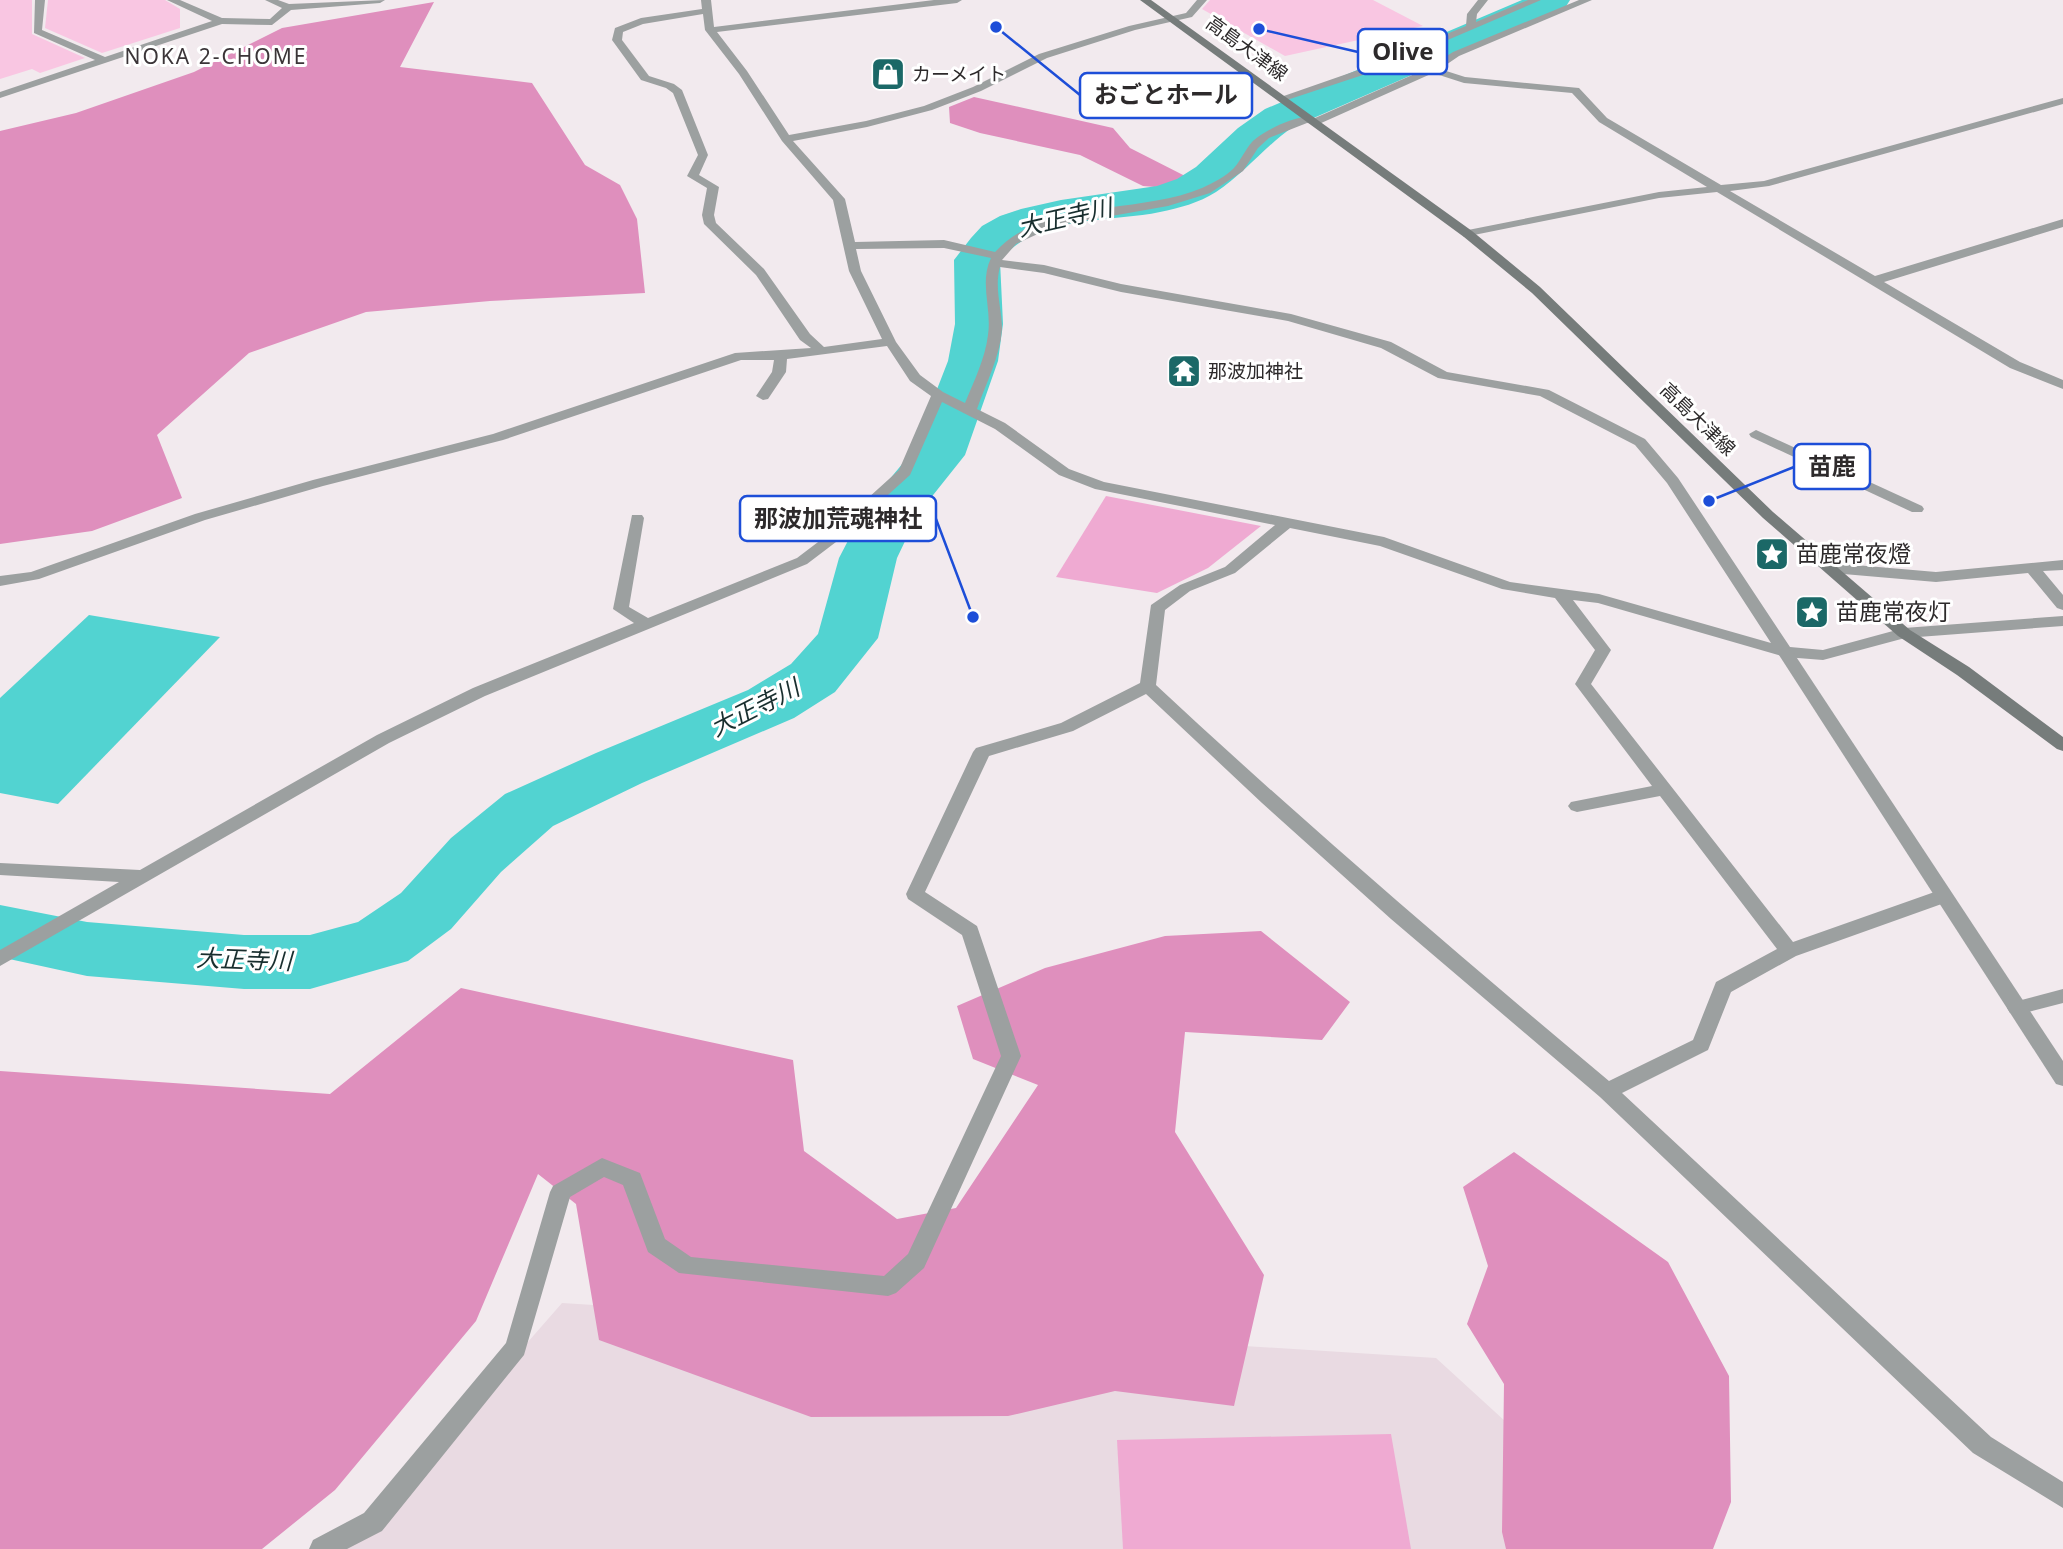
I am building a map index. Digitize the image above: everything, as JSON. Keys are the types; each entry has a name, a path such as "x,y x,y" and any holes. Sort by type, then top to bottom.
{"main road":[{"name":"高島大津線","path":"1145,0 1468,234 1536,290 1768,515 1904,633 1963,671 2063,745"}],"street":[{"path":"40,0 37,31 104,61"},
{"path":"172,0 221,21"},
{"path":"270,0 288,7 380,0"},
{"path":"710,30 897,4 957,0"},
{"path":"786,139 867,124 928,108 977,89 1043,56 1132,28 1189,15 1202,0"},
{"path":"1471,26 1472,14 1483,0"},
{"path":"1287,101 1536,0"},
{"path":"968,407 993,342 995,321 989,278 996,258 1017,238 1056,221 1170,202 1220,183 1238,170 1254,145 1287,125 1311,119 1432,70 1456,54 1587,0"},
{"path":"822,351 805,337 760,272 710,224 713,187 694,176 703,155 678,92 670,86 645,78 617,40 618,30 641,21 706,6 710,30 743,72 786,139 839,199 855,271 890,342 915,378 942,397 968,407 1000,426 1064,472 1100,486 1384,542 1507,586 1599,599 1785,652 1823,655 1904,633 2063,621"},
{"path":"0,95 221,21 272,22 288,7"},
{"path":"1432,70 1464,80 1575,90 1602,120 2015,365 2063,385"},
{"path":"1468,234 1659,195 1765,184 2063,101"},
{"path":"1873,281 2063,223"},
{"path":"850,246 919,243 969,248 996,258 1121,288 1291,318 1329,331 1386,345 1450,377 1517,386 1544,393 1640,442 1673,481 2063,1078"},
{"path":"0,581 34,576 213,513 317,483 498,437 740,356 781,356 890,342"},
{"path":"762,396 779,372 781,356"},
{"path":"2,958 383,739 479,692 802,561 831,539 905,472 942,397"},
{"path":"1756,434 1917,509"},
{"path":"637,518 621,609 649,625"},
{"path":"1148,686 1157,608 1185,588 1230,570 1288,522"},
{"path":"1832,568 1936,577 2063,565"},
{"path":"2031,567 2063,605"},
{"path":"1560,593 1603,650 1583,684 1789,951"},
{"path":"1148,686 1268,799 1398,914 1606,1091 1982,1445 2063,1496"},
{"path":"322,1549 373,1522 516,1348 561,1192 602,1167 632,1179 656,1245 687,1266 888,1286 916,1261 1011,1056 971,931 915,894 982,752 1067,727 1148,686"},
{"path":"1577,806 1663,790"},
{"path":"0,869 143,877"},
{"path":"1606,1091 1701,1045 1723,987 1789,951 1943,896"},
{"path":"2017,1008 2063,996"}],"shaded area":[{"path":"434,2 400,67 532,83 585,165 620,185 637,219 645,293 490,301 366,312 249,353 157,435 182,498 92,531 0,544 0,131 76,113 194,72 282,28"},
{"path":"974,97 1113,128 1130,148 1189,178 1155,187 1143,186 1080,155 980,133 950,123 949,107"},
{"path":"1106,496 1261,526 1208,568 1157,593 1056,577"},
{"path":"1261,931 1350,1002 1322,1040 1185,1032 1175,1132 1264,1275 1234,1406 1115,1391 1008,1416 811,1417 599,1340 576,1204 538,1174 476,1321 335,1490 262,1549 0,1549 0,1071 330,1094 461,988 793,1060 804,1151 897,1219 956,1208 1038,1085 973,1059 957,1006 1045,968 1165,936"},
{"path":"1514,1152 1668,1262 1729,1376 1731,1502 1713,1549 1506,1549 1502,1532 1504,1384 1467,1324 1488,1266 1463,1187"},
{"path":"562,1303 1436,1358 1645,1549 338,1549 363,1531"},
{"path":"1391,1434 1411,1549 1123,1549 1117,1440"}],"water":[{"path":"89,615 220,637 58,804 0,793 0,698"}],"building":[{"path":"0,0 32,0 32,34 85,58 40,73 32,69 0,79"},
{"path":"48,0 165,0 180,9 180,28 102,53 45,28"},
{"path":"1210,0 1373,0 1423,26 1285,56 1202,9"}],"waterway":[{"name":"大正寺川","path":"0,931 87,949 244,962 310,962 382,942 426,911 476,855 529,810 619,768 771,704 813,678 847,638 868,558 892,510 938,455 973,361 979,324 977,260 998,236 1037,218 1160,199 1181,193 1202,183 1252,137 1279,118 1552,0"}],"place":[{"name":"おごとホール","path":"996,27"},
{"name":"Olive","path":"1259,29"},
{"name":"カーメイト","path":"888,74"},
{"name":"那波加神社","path":"1184,371"},
{"name":"苗鹿","path":"1709,501"},
{"name":"苗鹿常夜燈","path":"1772,554"},
{"name":"苗鹿常夜灯","path":"1812,612"},
{"name":"那波加荒魂神社","path":"973,617"}],"district":[{"name":"NOKA 2-CHOME","path":"216,57"}]}
